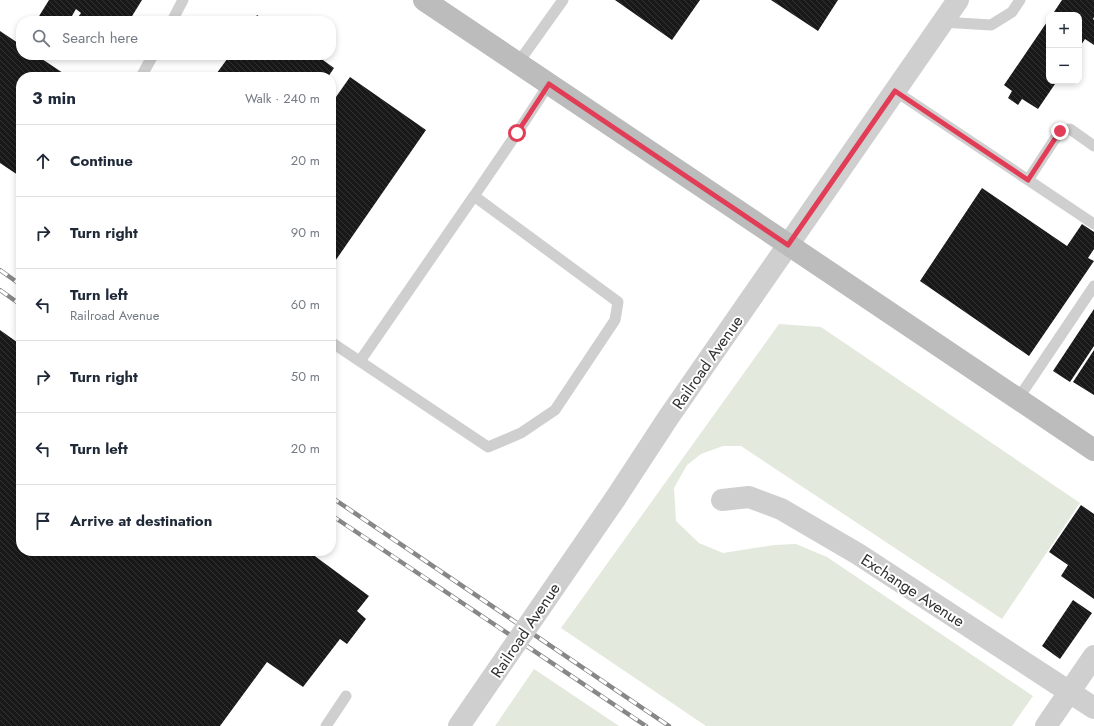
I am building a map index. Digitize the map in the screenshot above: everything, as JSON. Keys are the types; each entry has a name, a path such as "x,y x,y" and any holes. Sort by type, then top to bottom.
{"main road":[{"path":"424,0 1094,450"}],"street":[{"name":"Railroad Avenue","path":"460,726 615,499 668,418 958,0"},
{"name":"Exchange Avenue","path":"722,500 749,497 781,509 858,554 1094,708"},
{"path":"1046,726 1094,656"}],"lane":[{"path":"175,16 183,0"},
{"path":"518,63 563,0"},
{"path":"942,22 991,25 1012,12 1020,0"},
{"path":"144,72 150,60"},
{"path":"360,361 549,84"},
{"path":"895,91 1094,224"},
{"path":"1028,180 1060,131 1070,129 1094,146"},
{"path":"336,345 488,447 521,433 555,410 615,320 618,302 474,196"},
{"path":"1018,399 1094,286"},
{"path":"326,726 346,696"}],"shaded area":[{"path":"779,324 821,327 1080,503 1002,619 741,446 723,446 701,454 687,465 674,488 676,521 699,543 723,553 774,545 796,544 827,557 1033,696 1012,726 706,726 561,628"},
{"path":"534,669 619,726 495,726"}],"building":[{"path":"49,0 142,0 132,16 79,16 81,13 76,9 72,16 39,16"},
{"path":"615,0 700,0 672,40"},
{"path":"771,0 838,0 818,31"},
{"path":"1062,0 1094,0 1094,45 1085,39 1082,44 1082,12 1054,12"},
{"path":"1046,23 1046,84 1055,84 1038,109 1022,99 1018,105 1008,98 1012,91 1004,85"},
{"path":"0,31 16,42 16,60 44,60 62,72 16,72 16,174 0,163"},
{"path":"226,60 323,60 334,68 331,72 218,72"},
{"path":"350,77 426,130 336,260 336,97"},
{"path":"982,188 1067,246 1082,224 1094,232 1094,249 1088,258 1094,261 1029,356 920,281"},
{"path":"1094,309 1094,346 1070,382 1053,371"},
{"path":"0,330 16,341 16,556 315,556 369,596 357,611 366,619 347,644 340,639 303,687 267,662 220,726 0,726"},
{"path":"1094,350 1094,395 1073,382"},
{"path":"1081,505 1094,514 1094,599 1061,576 1068,565 1049,552"},
{"path":"1073,600 1092,613 1060,659 1042,646"}],"railway":[{"path":"0,270 16,281"},
{"path":"0,290 16,301"},
{"path":"336,500 669,726"},
{"path":"336,518 646,726"}],"route":[{"path":"517,133 549,84 788,245 895,91 1028,180 1060,131"}]}
